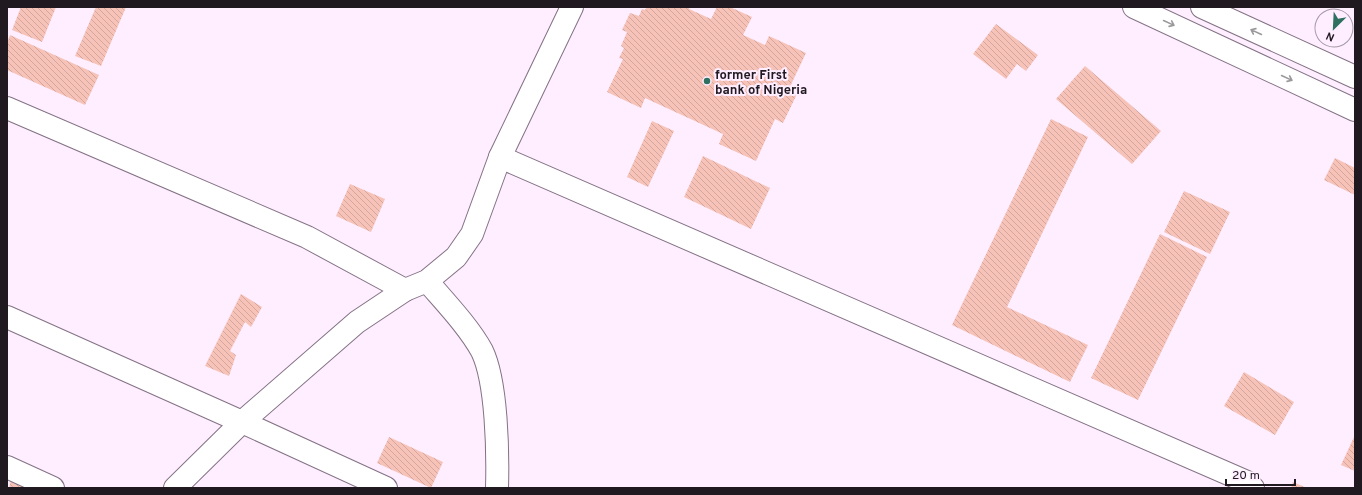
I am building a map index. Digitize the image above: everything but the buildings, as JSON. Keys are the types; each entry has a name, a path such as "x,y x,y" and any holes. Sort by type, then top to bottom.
{"street":[{"path":"175,488 242,422 357,322 405,290 427,281 456,257 472,234 500,157 572,7"},
{"path":"1134,7 1355,110"},
{"path":"1202,7 1355,77"},
{"path":"7,108 307,237 405,290"},
{"path":"500,157 1247,482 1254,488"},
{"path":"427,281 482,351 491,376 498,466 497,488"},
{"path":"7,318 242,422 386,488"},
{"path":"7,467 53,488"}],"place":[{"name":"former First bank of Nigeria","path":"707,81"}]}
